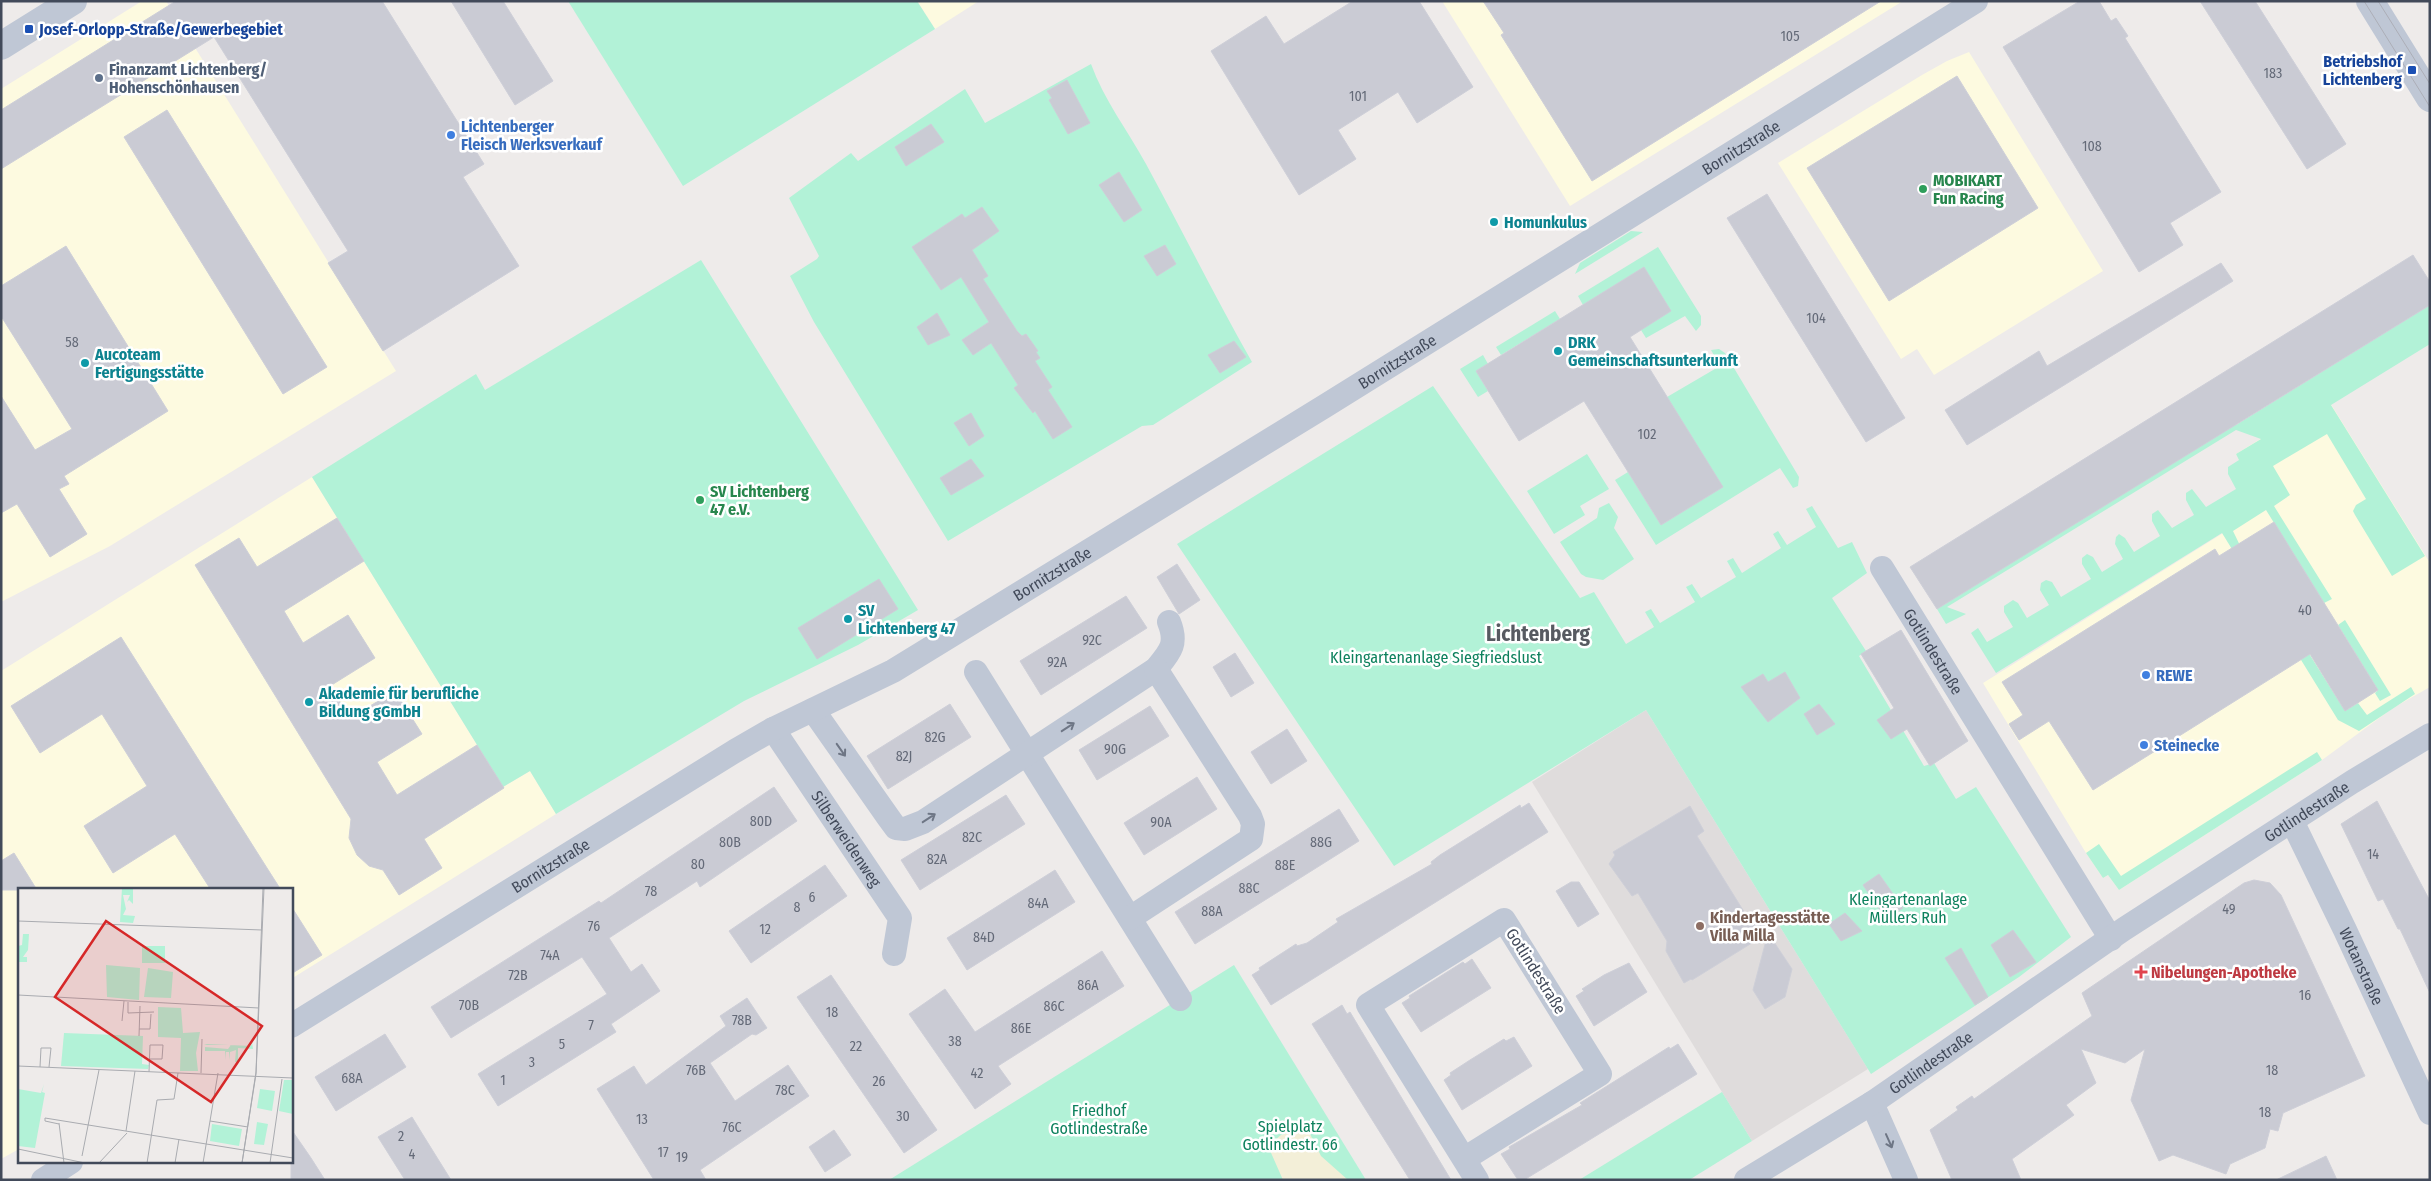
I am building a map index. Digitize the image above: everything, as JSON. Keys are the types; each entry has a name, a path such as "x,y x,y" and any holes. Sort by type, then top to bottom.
{"street":[{"path":"1,46 73,1"},
{"name":"Bornitzstraße","path":"292,1025 773,729 886,675 972,623 1976,1"},
{"path":"2370,1 2430,98"},
{"name":"Gotlindestraße","path":"1882,568 2111,938"},
{"path":"813,710 896,828 905,830 914,827 1156,669 1172,647 1174,635 1169,622"},
{"path":"1130,918 1252,838 1253,824 1250,816 1156,669"},
{"path":"976,672 1180,998"},
{"name":"Silberweidenweg","path":"773,729 900,918 894,954"},
{"name":"Gotlindestraße","path":"1746,1180 1872,1103 2111,938 2292,821 2430,735"},
{"name":"Wotanstraße","path":"2292,821 2345,930 2430,1114"},
{"name":"Gotlindestraße","path":"1464,1159 1600,1074 1504,920 1368,1005 1477,1180"},
{"path":"1872,1103 1906,1180"},
{"path":"43,1180 68,1164"}],"shaded area":[{"path":"142,1 166,1 396,371 110,546 1,602 1,89"},
{"path":"917,1 979,1 935,29"},
{"path":"1442,1 1903,1 1570,206"},
{"path":"1969,52 2103,271 1934,375 1917,349 1901,359 1778,163 1922,75 1947,61"},
{"path":"2327,398 2430,563 2430,687 2393,708 2322,760 2119,890 2108,875 2103,878 2086,853 1983,683 2268,505 2236,454"},
{"path":"312,477 503,787 530,771 556,814 292,978 292,888 18,888 18,1150 1,1159 1,671"},
{"name":"Kindertagesstätte Villa Milla","path":"1646,710 1868,1069 1752,1141 1532,782"}],"green space":[{"path":"568,1 917,1 935,29 683,186"},
{"path":"1091,64 1103,90 1146,164 1252,362 1153,425 1142,426 948,541 814,322 790,276 819,256 789,198 851,153 858,161 965,89 985,123"},
{"path":"1631,231 1643,232 1575,274 1580,263"},
{"path":"1658,247 1701,316 1701,325 1696,331 1685,316 1646,338 1641,330 1583,305 1578,296"},
{"path":"701,260 918,610 858,645 744,701 556,814 530,771 503,787 312,477 476,374 485,390"},
{"path":"2430,305 2430,344 2331,405 2425,556 2392,576 2353,511 2356,505 2366,499 2327,434 2273,466 2290,495 2274,506 2332,599 2324,603 2266,510 2233,531 2277,622 2222,533 1996,673 1971,633 1978,628 1987,642 2013,627 2004,612 2004,606 2013,600 2018,603 2027,618 2049,605 2040,590 2041,583 2046,580 2052,582 2061,597 2091,579 2082,564 2082,558 2087,554 2093,557 2102,572 2123,559 2115,544 2116,537 2119,534 2125,538 2134,552 2160,536 2152,521 2152,514 2158,510 2172,528 2194,515 2186,500 2186,493 2192,489 2206,507 2236,489 2228,474 2228,467 2239,460 2236,454 2261,439 2236,430 1947,607 1966,614 1946,624 1937,609 2232,420 2236,425"},
{"path":"1555,311 1560,319 1501,355 1496,347"},
{"path":"1719,349 1725,353 1799,477 1798,486 1793,488 1780,468 1656,545 1615,480 1628,472 1661,525 1722,487 1667,397 1720,366 1711,350"},
{"path":"1483,355 1488,364 1476,371 1488,391 1478,397 1460,369"},
{"path":"1433,386 1580,598 1594,592 1626,644 1654,627 1645,612 1651,609 1660,623 1695,602 1686,587 1692,584 1701,598 1736,577 1727,561 1733,558 1742,573 1781,548 1773,534 1778,531 1787,545 1816,527 1806,509 1812,506 1838,548 1852,542 1867,573 1832,598 1866,651 1859,656 1924,766 1934,763 1956,799 1976,787 2071,937 2019,977 1871,1074 1646,710 1394,866 1177,544"},
{"path":"1587,454 1609,489 1580,506 1585,515 1554,534 1527,491"},
{"path":"1609,503 1618,517 1614,528 1634,559 1603,580 1586,577 1581,574 1560,542 1597,518 1599,508"},
{"path":"2345,620 2391,695 2380,701 2375,693 2378,690 2338,625"},
{"path":"2293,628 2345,711 2358,703 2367,715 2411,687 2415,694 2359,731 2338,720 2285,634"},
{"path":"2317,752 2322,760 2119,890 2108,875 2103,878 2086,853 2099,844 2121,876"},
{"path":"1234,965 1366,1180 889,1180"},
{"path":"1722,1092 1752,1141 1689,1180 1579,1180"}],"sand":[{"path":"1307,1128 1321,1156 1348,1180 1283,1180 1268,1146 1281,1135"}],"building":[{"path":"176,1 382,1 484,164 463,177 519,266 383,351 328,263 348,251 214,37 1,169 1,110"},
{"path":"451,1 503,1 553,81 515,105"},
{"path":"1353,1 1419,1 1473,87 1417,123 1398,92 1338,130 1356,159 1299,195 1211,51 1266,16 1284,44"},
{"path":"1483,1 1881,1 1592,181 1501,35 1504,33"},
{"path":"2080,1 2099,1 2111,21 2116,18 2128,36 2125,38 2221,192 2170,223 2183,245 2139,272 2003,47"},
{"path":"2200,1 2255,1 2346,144 2307,169"},
{"path":"1957,76 2038,208 1889,301 1807,168"},
{"path":"1067,80 1090,123 1068,134 1049,100 1052,98 1047,91"},
{"path":"167,110 327,367 283,394 124,137"},
{"path":"931,124 944,142 906,166 895,147"},
{"path":"1119,172 1142,210 1124,222 1099,185"},
{"path":"1767,194 1905,418 1866,442 1727,218"},
{"path":"982,207 999,231 972,250 988,276 983,279 1017,331 1022,336 1026,334 1038,351 1036,352 1040,358 1035,361 1052,387 1048,390 1072,427 1053,439 1035,411 1033,413 1014,388 1018,385 991,343 973,355 962,340 989,322 961,277 941,290 912,247 962,214 965,218"},
{"path":"1165,245 1176,264 1157,276 1144,256"},
{"name":"Aucoteam Fertigungsstätte","path":"66,246 168,411 64,476 69,484 59,489 87,534 50,557 17,504 1,513 1,396 35,450 72,429 1,316 1,286"},
{"path":"2413,255 2430,282 2430,305 1937,609 1910,567"},
{"path":"2221,263 2233,281 1967,445 1945,410 2039,351 2047,366"},
{"path":"1644,267 1671,311 1630,337 1723,487 1661,525 1584,401 1519,441 1476,371"},
{"path":"937,313 950,335 928,345 917,327"},
{"path":"1234,341 1246,357 1220,373 1208,355"},
{"path":"971,413 984,436 969,446 954,423"},
{"path":"971,459 984,476 951,495 940,478"},
{"name":"Akademie für berufliche Bildung gGmbH","path":"337,518 364,561 284,611 303,643 348,615 375,658 330,686 350,718 395,691 422,734 377,762 397,795 477,745 504,788 424,839 442,868 399,895 383,870 369,866 357,855 349,838 351,819 195,565 239,538 257,567"},
{"name":"REWE","path":"2274,522 2378,690 2345,711 2310,654 2093,790 2049,721 2019,740 2009,724 2023,715 2002,682 2215,549 2219,556"},
{"path":"1177,564 1200,600 1179,614 1157,577"},
{"name":"SV Lichtenberg 47","path":"879,579 898,609 817,659 798,628"},
{"path":"1126,596 1147,628 1041,695 1020,661"},
{"path":"1901,630 1968,741 1930,766 1907,729 1891,739 1877,720 1894,708 1861,654"},
{"path":"121,637 280,888 210,888 175,834 113,873 84,826 147,786 102,714 40,753 11,706"},
{"path":"1235,653 1254,683 1231,697 1213,667"},
{"path":"1785,672 1800,698 1768,722 1741,687 1763,674 1768,682"},
{"path":"950,704 971,737 888,789 867,756"},
{"path":"1819,704 1835,724 1817,735 1804,714"},
{"path":"1150,706 1169,736 1097,780 1079,750"},
{"path":"1287,729 1307,761 1271,784 1251,752"},
{"path":"1197,777 1217,809 1144,855 1124,823"},
{"path":"774,787 797,821 700,887 697,881 609,938 631,972 642,964 660,991 611,1024 616,1032 498,1106 478,1074 607,994 582,957 451,1038 431,1007 599,901 601,903"},
{"path":"1006,795 1025,824 920,890 901,860"},
{"path":"2377,801 2430,901 2430,993 2400,929 2398,929 2383,899 2378,901 2341,824"},
{"path":"1529,803 1548,832 1271,1005 1252,975 1260,970 1259,968 1296,944 1297,946 1307,943 1338,922 1336,919 1432,864 1431,862 1440,855 1520,805 1521,808"},
{"path":"1690,806 1704,831 1697,836 1746,915 1754,912 1768,933 1692,980 1684,983 1666,951 1667,941 1638,893 1632,896 1609,864 1615,855 1613,852"},
{"path":"1339,809 1359,841 1195,944 1175,912"},
{"path":"14,853 36,888 1,890 1,861"},
{"path":"825,865 847,896 751,963 729,931"},
{"path":"1055,870 1075,902 967,970 947,938"},
{"path":"1879,874 1903,908 1886,919 1863,885"},
{"path":"2254,880 2270,883 2281,895 2365,1076 2283,1113 2278,1131 2270,1129 2265,1148 2230,1164 2226,1174 2173,1155 2159,1161 2131,1100 2145,1049 2125,1063 2081,1049 2096,1083 2066,1105 2074,1115 2012,1159 2021,1180 1952,1180 1930,1130 1958,1110 1956,1107 1972,1096 1974,1099 2092,1016 2082,993 2244,883"},
{"path":"1571,882 1579,882 1599,914 1578,927 1556,891"},
{"path":"292,908 322,955 292,973"},
{"path":"1845,913 1862,931 1841,941 1829,924"},
{"path":"2013,930 2036,962 2010,977 1991,945"},
{"path":"1768,933 1792,969 1785,997 1765,1009 1753,990"},
{"path":"1961,948 1988,997 1975,1005 1945,958"},
{"path":"1102,951 1124,986 998,1066 1011,1084 975,1109 909,1014 945,989 975,1032"},
{"path":"1472,959 1491,988 1421,1032 1402,1003 1410,998 1409,996 1463,962 1465,964"},
{"path":"1629,963 1647,992 1594,1026 1576,996 1584,991 1582,989 1604,975"},
{"path":"831,975 937,1130 904,1153 797,997"},
{"path":"747,998 767,1028 756,1035 752,1034 710,1063 735,1101 788,1065 809,1096 700,1170 706,1180 654,1180 597,1089 634,1066 646,1085 726,1026 720,1016"},
{"path":"1342,1005 1347,1014 1350,1012 1451,1180 1410,1180 1312,1024"},
{"path":"385,1034 406,1067 336,1111 315,1077"},
{"path":"1514,1037 1532,1066 1462,1110 1444,1080 1451,1075 1450,1073 1504,1039 1506,1041"},
{"path":"1678,1044 1697,1074 1524,1180 1518,1180 1501,1154 1510,1149 1509,1147 1582,1105 1580,1103 1669,1047 1670,1049"},
{"path":"412,1117 451,1180 405,1180 378,1137"},
{"path":"292,1130 325,1180 291,1180 292,1164"},
{"path":"834,1130 851,1155 825,1172 809,1147"},
{"path":"2326,1156 2337,1180 2276,1180"}],"tram line":[{"path":"2364,1 2430,107"},
{"path":"2378,1 2430,84"}],"place":[{"name":"Josef-Orlopp-Straße/Gewerbegebiet","path":"29,29"},
{"name":"Betriebshof Lichtenberg","path":"2412,70"},
{"name":"Finanzamt Lichtenberg/ Hohenschönhausen","path":"99,78"},
{"name":"Lichtenberger Fleisch Werksverkauf","path":"451,135"},
{"name":"MOBIKART Fun Racing","path":"1923,189"},
{"name":"Homunkulus","path":"1494,222"},
{"name":"DRK Gemeinschaftsunterkunft","path":"1558,351"},
{"name":"Aucoteam Fertigungsstätte","path":"85,363"},
{"name":"SV Lichtenberg 47 e.V.","path":"700,500"},
{"name":"SV Lichtenberg 47","path":"848,619"},
{"name":"REWE","path":"2146,675"},
{"name":"Akademie für berufliche Bildung gGmbH","path":"309,702"},
{"name":"Steinecke","path":"2144,745"},
{"name":"Kindertagesstätte Villa Milla","path":"1700,926"},
{"name":"Nibelungen-Apotheke","path":"2141,972"}],"district":[{"name":"Lichtenberg","path":"1538,634"}],"park label":[{"name":"Kleingartenanlage Siegfriedslust","path":"1436,657"},
{"name":"Kleingartenanlage Müllers Ruh","path":"1908,908"},
{"name":"Friedhof Gotlindestraße","path":"1099,1119"},
{"name":"Spielplatz Gotlindestr. 66","path":"1290,1135"}]}
